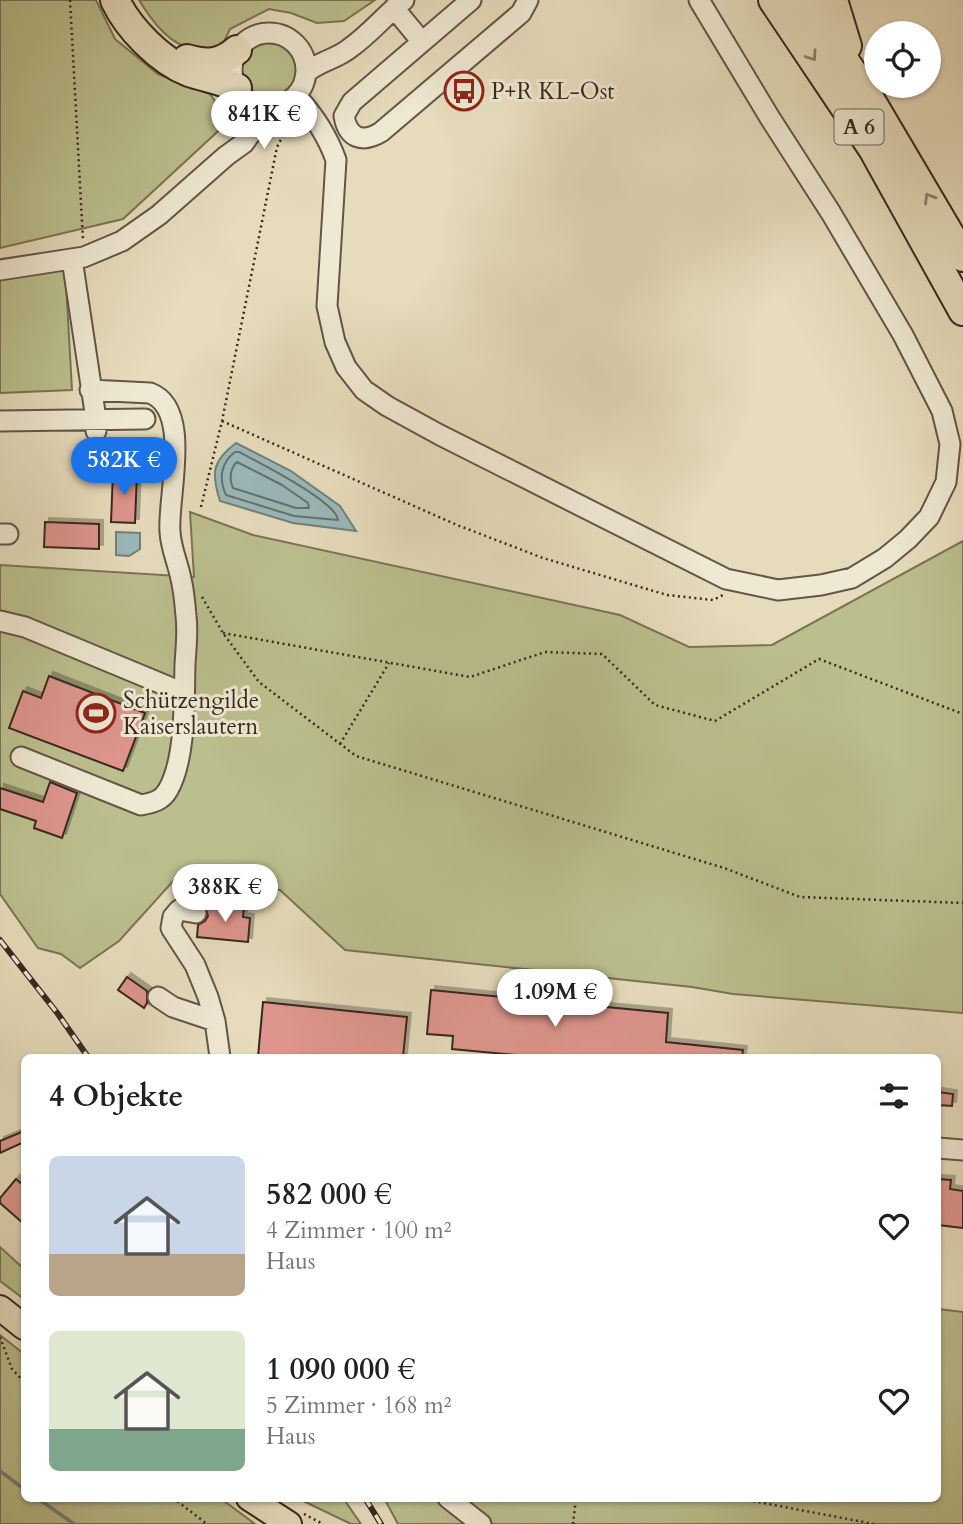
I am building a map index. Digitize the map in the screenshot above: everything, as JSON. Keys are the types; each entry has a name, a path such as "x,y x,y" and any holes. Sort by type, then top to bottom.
{"highway":[{"path":"115,0 130,25 149,44 182,69 218,79 241,93"},
{"name":"A 6","path":"773,0 873,149 963,311"},
{"name":"A 6","path":"803,0 864,89"},
{"path":"833,0 840,28 864,88"},
{"path":"149,44 207,64 223,61 237,50"},
{"name":"A 6","path":"870,98 963,257"}],"main road":[{"path":"0,1308 21,1326"},
{"path":"255,1502 289,1524"}],"street":[{"path":"471,0 352,102 346,110 345,124 355,136 362,139 371,138 381,132 521,13 528,0"},
{"path":"296,96 330,141 335,160 327,306 335,342 346,367 364,390 440,435 734,582 778,590 852,578 885,558 929,517 946,482 950,443 942,411 903,335 699,0"},
{"path":"226,156 246,119 241,93 232,69 237,50 253,36 267,32 281,34 315,49 334,46 399,4"},
{"path":"399,4 422,41"},
{"path":"307,72 315,65 353,47 399,4"},
{"path":"241,93 258,106 272,107 285,104 296,96 304,85 307,72 302,52 294,42"},
{"path":"0,270 78,258 122,241 150,222 244,143 272,107"},
{"path":"78,258 90,390 96,425"},
{"path":"22,757 141,805 152,803 167,792 182,736 187,620 181,578 169,529 175,451 169,409 159,396 150,393 90,390"},
{"path":"0,421 96,425 145,419"},
{"path":"0,621 25,626 184,693"},
{"path":"195,913 179,910 173,917 171,928 195,965 208,997 220,1054"},
{"path":"158,997 173,1007 215,1021"},
{"path":"941,1148 963,1150"},
{"path":"453,1502 481,1524"}],"path":[{"path":"70,0 78,258"},
{"path":"201,507 222,421 277,147 287,128 315,118"},
{"path":"222,421 457,525 543,558 667,595 691,599 713,600 722,596 734,582"},
{"path":"200,593 223,634 259,682 356,756 724,868 800,897 963,904"},
{"path":"223,634 470,677 545,652 602,653 655,705 715,721 819,659 963,714"},
{"path":"340,744 390,663"},
{"path":"0,1337 12,1369 21,1379"},
{"path":"178,1502 207,1524"},
{"path":"573,1524 576,1502"},
{"path":"758,1502 874,1524"}],"green space":[{"path":"0,0 96,0 115,39 158,74 210,94 229,121 123,219 0,248"},
{"path":"139,0 375,0 344,21 317,23 291,13 269,9 230,29 221,48 198,50 188,48 170,38"},
{"path":"263,40 275,40 294,53 299,70 297,82 286,95 275,100 263,100 244,87 239,76 239,64 252,45"},
{"path":"65,265 72,390 0,393 0,280"},
{"path":"190,512 253,535 620,615 689,647 772,645 963,541 963,1013 733,994 692,987 345,950 280,890 175,879 119,941 80,968 61,954 38,948 0,894 0,565 194,577"},
{"path":"0,1247 21,1266 21,1297 0,1281"},
{"path":"941,1309 963,1312 963,1524 398,1524 386,1502 941,1502"},
{"path":"0,1335 21,1352 21,1502 225,1502 255,1524 0,1524"},
{"path":"305,1502 346,1502 361,1524 351,1524"}],"water":[{"path":"236,443 291,471 340,506 356,531 293,523 220,501 215,483 216,468 222,456"},
{"path":"116,532 140,533 140,549 129,556 116,555"}],"building":[{"path":"113,472 137,472 135,523 111,522"},
{"path":"45,522 99,524 99,549 44,547"},
{"path":"49,676 145,713 123,771 9,728 23,691 41,698"},
{"path":"50,782 77,793 62,838 34,828 36,821 0,809 0,788 43,802"},
{"path":"204,904 244,908 243,917 250,918 248,942 197,937 198,925 208,916"},
{"path":"127,977 147,991 144,1008 118,990"},
{"path":"431,990 668,1013 666,1042 743,1050 742,1054 505,1054 452,1049 453,1036 427,1034"},
{"path":"263,1002 407,1017 403,1054 258,1054"},
{"path":"941,1092 953,1094 952,1106 941,1105"},
{"path":"21,1132 21,1143 0,1153 0,1141"},
{"path":"16,1179 21,1183 21,1221 0,1203 0,1198"},
{"path":"941,1179 951,1180 950,1189 963,1191 963,1228 941,1225"}],"waterway":[{"path":"0,1471 21,1487"},
{"path":"43,1502 74,1524"}],"railway":[{"path":"0,940 86,1054"},
{"path":"367,1502 381,1524"}],"place":[{"name":"P+R KL-Ost","path":"464,91"},
{"name":"Schützengilde Kaiserslautern","path":"96,713"}]}
